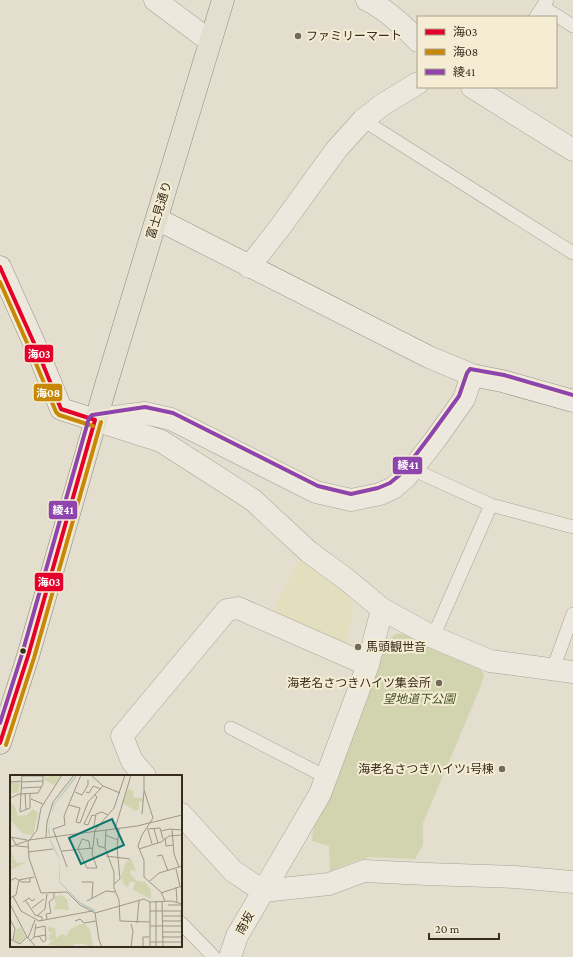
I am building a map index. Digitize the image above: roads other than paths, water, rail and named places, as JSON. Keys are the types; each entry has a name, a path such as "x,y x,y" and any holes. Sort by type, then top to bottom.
{"main road":[{"name":"富士見通り","path":"0,743 28,656 95,420 223,0"}],"street":[{"path":"155,0 210,41"},
{"path":"367,0 379,6 405,28 417,41"},
{"path":"249,267 281,226 336,150 363,120 382,105 417,84"},
{"path":"482,90 573,150"},
{"path":"157,219 249,267 430,357 472,375 502,381 573,401"},
{"path":"0,267 38,352 61,409 161,441 253,500 309,552 346,579 382,609 433,637 490,661 563,671"},
{"path":"95,420 145,413 171,419 316,492 351,500 380,494 393,488 412,469 464,399 472,375"},
{"path":"145,775 132,761 122,736 227,610 238,608 368,666"},
{"name":"南坂","path":"230,957 237,936 320,794 368,666 382,609"},
{"path":"182,815 234,871 263,891 329,884 364,871 515,877 573,882"}],"lane":[{"path":"542,8 556,16"},
{"path":"557,17 573,26"},
{"path":"363,120 573,253"},
{"path":"412,469 491,505 573,527"},
{"path":"433,637 491,505"},
{"path":"563,671 573,614"},
{"path":"230,728 326,777"},
{"path":"182,924 214,957"}],"place":[{"name":"ファミリーマート","path":"298,36"},
{"name":"馬頭観世音","path":"358,647"},
{"name":"海老名さつきハイツ集会所","path":"439,683"},
{"name":"海老名さつきハイツ1号棟","path":"502,769"}],"park label":[{"name":"望地道下公園","path":"419,699"}]}
